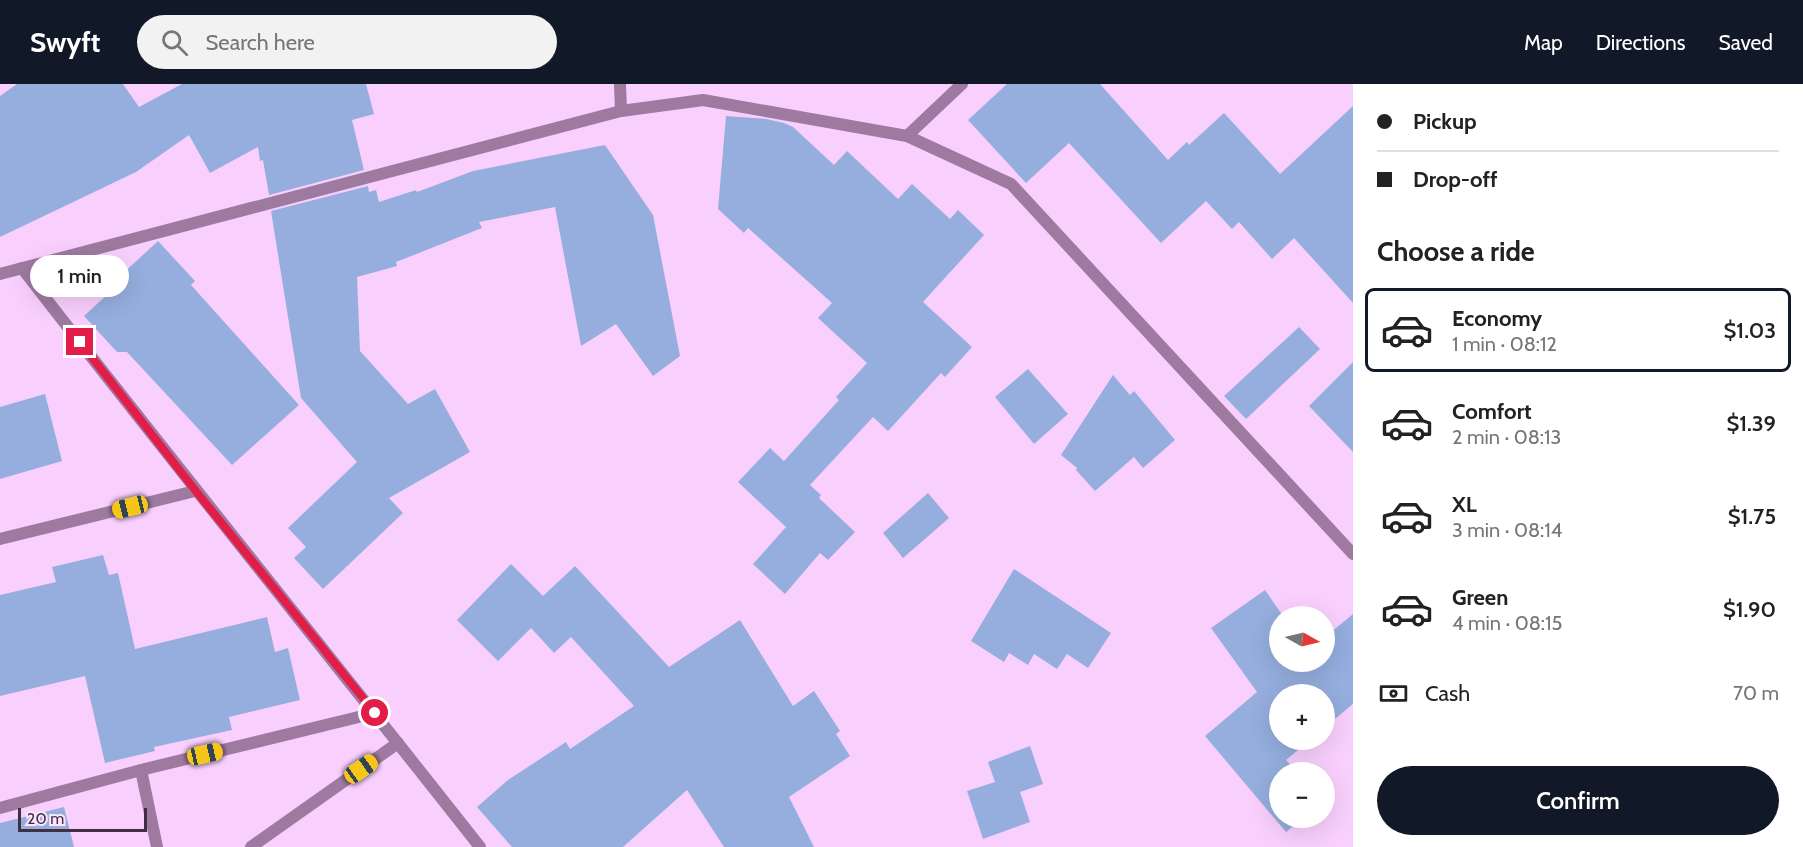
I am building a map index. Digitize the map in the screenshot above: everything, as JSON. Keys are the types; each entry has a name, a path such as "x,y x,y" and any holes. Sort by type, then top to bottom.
{"street":[{"path":"620,84 621,111"},
{"path":"907,136 962,84"},
{"path":"0,274 621,111 703,100 907,136 1011,184 1353,554"},
{"path":"22,268 195,490 480,847"},
{"path":"0,539 195,490"},
{"path":"0,808 141,770 375,713"},
{"path":"251,847 398,743"},
{"path":"141,770 157,847"}],"building":[{"path":"17,84 123,84 139,107 182,84 366,84 374,114 352,120 364,170 269,195 263,160 260,161 258,147 210,173 189,135 136,172 0,237 0,96"},
{"path":"1007,84 1100,84 1168,160 1187,142 1189,145 1224,113 1280,174 1353,106 1353,303 1294,238 1272,259 1239,222 1232,229 1206,201 1161,243 1069,143 1026,183 968,120"},
{"path":"726,116 766,119 793,127 834,165 847,151 898,199 912,184 950,219 958,210 984,235 923,302 972,347 945,377 941,373 888,431 873,417 810,485 821,495 819,498 855,532 828,560 820,553 785,594 753,564 786,527 738,482 770,448 784,461 839,400 836,397 867,363 818,318 832,303 748,228 744,233 718,209"},
{"path":"605,145 653,215 680,356 653,376 616,324 581,346 555,207 479,222 482,228 396,262 397,266 357,277 360,351 408,404 435,389 470,452 389,498 403,513 323,589 294,558 306,547 288,528 357,462 301,398 271,211 368,186 369,192 376,190 379,202 416,190 417,192 473,171"},
{"path":"158,241 195,281 191,285 299,405 232,465 127,352 117,352 84,316 121,282 118,278"},
{"path":"1299,327 1320,349 1246,419 1224,396"},
{"path":"1353,362 1353,452 1309,406"},
{"path":"1028,369 1068,414 1034,444 995,397"},
{"path":"1113,375 1130,395 1134,391 1175,440 1143,468 1134,457 1095,491 1076,470 1077,468 1061,455"},
{"path":"45,394 62,461 0,479 0,407"},
{"path":"928,493 949,518 903,558 883,533"},
{"path":"103,555 109,575 118,573 135,649 267,617 275,652 288,648 300,700 229,717 232,730 154,747 155,751 105,763 85,676 0,696 0,595 56,582 52,567"},
{"path":"511,564 543,596 575,566 669,667 740,620 793,706 814,691 840,731 836,734 850,756 789,797 814,847 724,847 687,790 623,847 512,847 477,807 508,780 566,742 570,749 634,706 571,637 554,653 531,628 498,661 457,620"},
{"path":"1014,569 1111,633 1088,668 1067,654 1057,669 1034,654 1028,665 1009,653 1004,662 971,641"},
{"path":"1265,590 1276,606 1269,606 1269,672 1335,672 1335,629 1353,614 1353,704 1335,719 1335,684 1269,684 1269,750 1298,750 1286,760 1288,762 1269,762 1269,812 1205,736 1257,692 1211,628"},
{"path":"1030,746 1043,784 1020,792 1030,822 983,839 967,791 995,782 988,762"},
{"path":"64,807 74,847 0,847 0,823"}],"route":[{"path":"80,342 195,490 375,713"}]}
